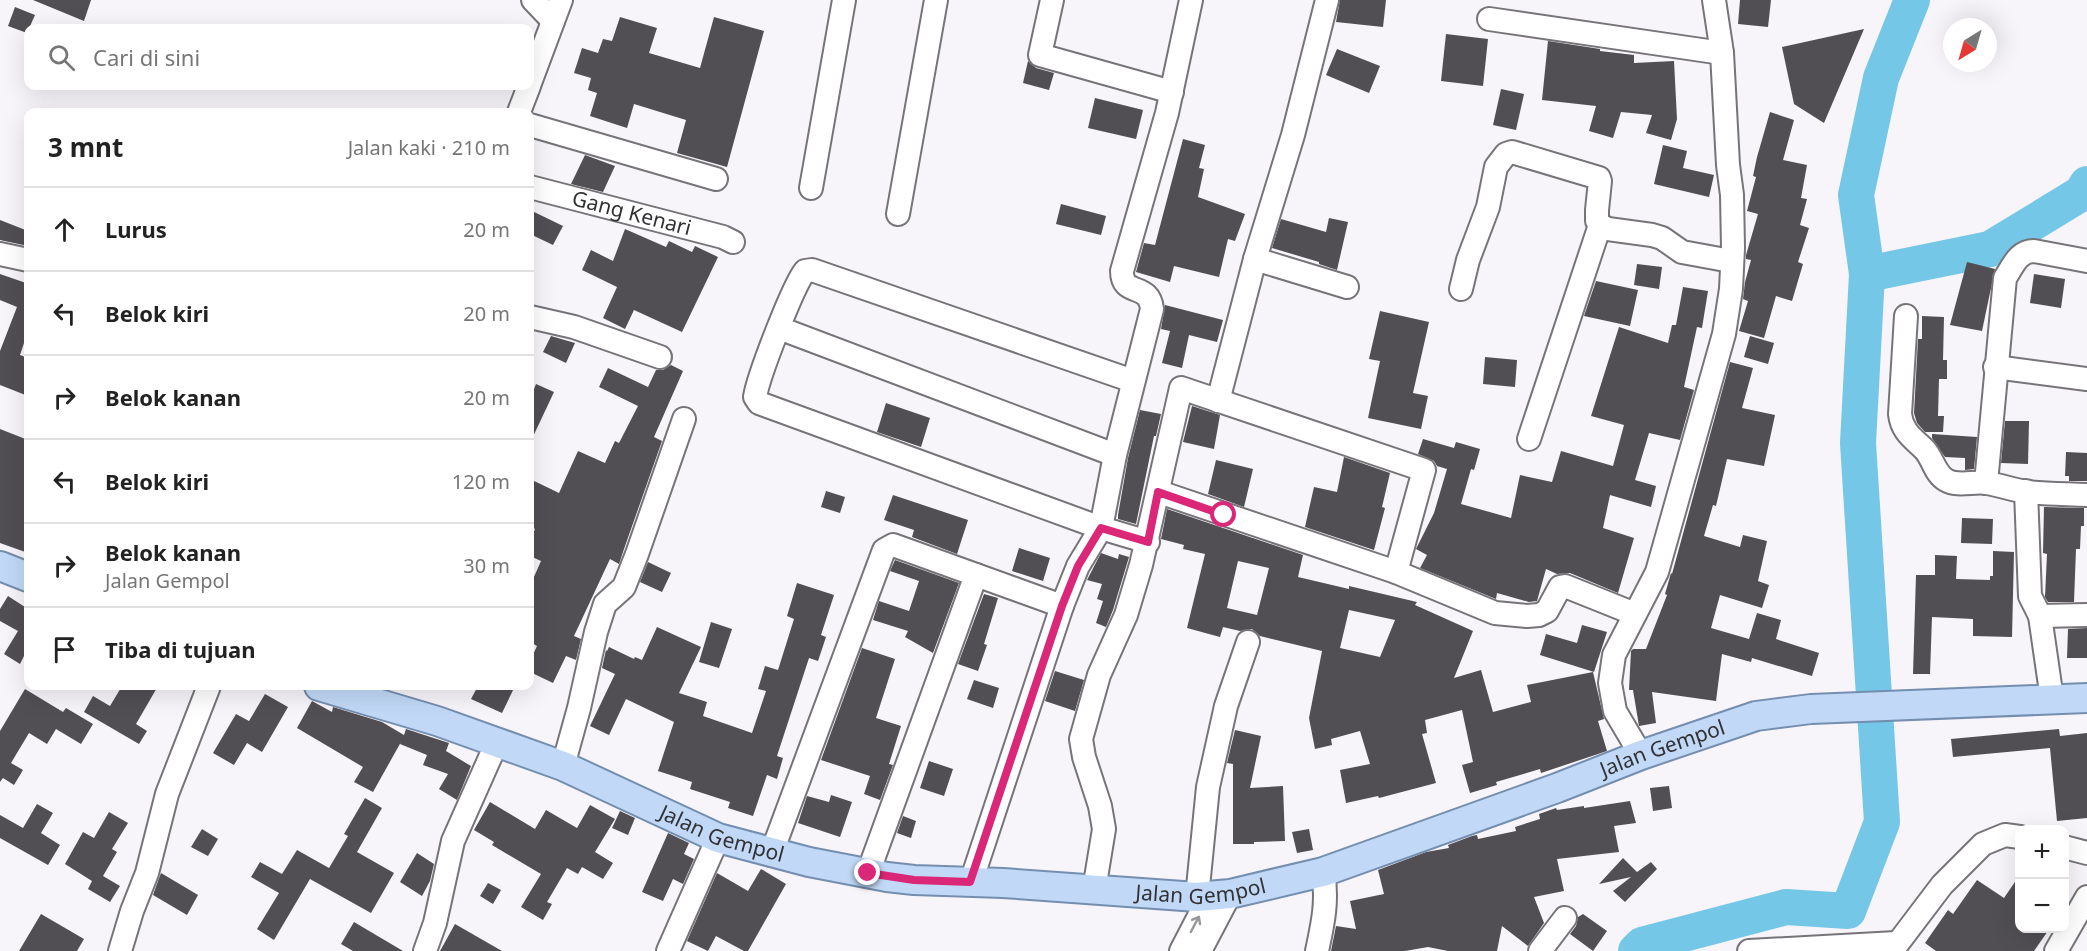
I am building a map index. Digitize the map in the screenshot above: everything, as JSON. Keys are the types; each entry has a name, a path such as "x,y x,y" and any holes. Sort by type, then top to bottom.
{"main road":[{"path":"0,566 24,575"},
{"name":"Jalan Gempol","path":"333,690 436,721 563,766 718,838 809,862 914,880 1212,896 1323,872 1557,788 1641,755 1756,716 1811,709 2087,698"}],"street":[{"path":"533,0 553,21"},
{"path":"534,71 561,0"},
{"path":"811,188 844,0"},
{"path":"898,213 936,0"},
{"path":"1052,0 1040,55 1172,92"},
{"path":"970,882 1062,606 1078,566 1101,528 1115,455 1152,309 1152,302 1145,292 1123,283 1122,271 1172,92 1191,0"},
{"path":"1218,401 1255,258 1293,135 1327,0"},
{"path":"1641,755 1615,711 1610,683 1614,655 1657,572 1724,334 1731,289 1732,195 1722,53 1714,0"},
{"path":"1489,19 1722,53"},
{"path":"520,108 527,90"},
{"path":"534,126 716,179"},
{"path":"1461,289 1468,260 1488,207 1496,166 1506,154 1512,152 1599,178 1597,221 1608,229 1652,235 1662,238 1682,252 1731,261"},
{"name":"Gang Kenari","path":"534,188 723,237 734,242"},
{"path":"1529,439 1600,225"},
{"path":"1986,483 2005,278 2018,258 2026,251 2087,261"},
{"path":"0,254 24,259"},
{"path":"1255,258 1347,287"},
{"path":"1133,381 812,270 805,271 799,279 755,397 759,403 1101,528 1148,542"},
{"path":"1906,316 1901,424 1905,432 1927,452 1938,473 1946,480 1955,483 1986,483 2026,492 2087,495"},
{"path":"534,318 574,327 660,357"},
{"path":"779,328 1115,455"},
{"path":"1995,367 2087,379"},
{"path":"1094,890 1104,829 1100,806 1084,758 1082,739 1099,675 1126,615 1148,542 1181,388 1424,470 1396,572"},
{"path":"563,766 605,604 624,587 684,419"},
{"path":"1158,492 1396,572 1495,613 1539,615 1553,604 1560,586 1565,586 1635,614"},
{"path":"2026,492 2030,596 2040,616 2052,699"},
{"path":"772,852 884,550 893,545 1062,606"},
{"path":"868,873 976,575"},
{"path":"2040,616 2087,615"},
{"path":"1210,946 1212,896 1208,788 1226,706 1248,642"},
{"path":"120,951 147,873 167,794 207,690"},
{"path":"425,951 435,923 453,841 497,742"},
{"path":"1749,951 1894,947 1942,885 1983,844 2005,835 2015,836"},
{"path":"668,951 718,838"},
{"path":"2069,848 2087,853"},
{"path":"1317,951 1326,908 1327,893 1323,872"},
{"path":"1181,951 1212,896"},
{"path":"2056,951 2087,897"},
{"path":"1540,951 1564,918"}],"building":[{"path":"33,0 91,0 84,21"},
{"path":"1340,0 1386,0 1383,27 1336,22"},
{"path":"1740,0 1771,0 1768,27 1738,24"},
{"path":"15,7 35,15 31,24 24,24 24,32 8,26"},
{"path":"620,17 657,28 649,53 700,68 714,17 764,31 727,167 677,153 686,120 634,104 627,128 590,116 597,93 588,90 591,78 574,73 582,48 598,53 603,39 612,41"},
{"path":"1864,29 1824,123 1794,104 1782,47"},
{"path":"1446,34 1488,39 1483,86 1441,81"},
{"path":"1548,41 1634,55 1634,63 1674,61 1677,119 1671,140 1646,133 1652,115 1621,112 1613,138 1589,131 1596,106 1542,100"},
{"path":"1337,49 1380,66 1369,93 1326,75"},
{"path":"1028,61 1036,68 1054,73 1049,90 1023,83"},
{"path":"1501,89 1524,94 1516,130 1493,125"},
{"path":"1095,98 1143,110 1136,139 1088,128"},
{"path":"1770,112 1794,120 1783,160 1807,165 1801,198 1807,199 1800,225 1809,228 1798,262 1803,264 1792,301 1776,296 1764,338 1739,331 1748,301 1743,299 1751,260 1746,259 1746,255 1758,214 1747,211 1756,177 1753,176 1757,157"},
{"path":"1183,139 1205,145 1199,168 1204,169 1198,197 1245,214 1235,241 1228,239 1219,277 1174,266 1170,282 1136,272 1144,243 1155,245"},
{"path":"1663,145 1687,151 1683,168 1714,175 1709,197 1654,184"},
{"path":"585,155 615,166 603,192 571,184"},
{"path":"1061,204 1106,216 1101,235 1056,224"},
{"path":"534,212 563,226 553,245 534,236"},
{"path":"1329,218 1348,222 1337,270 1319,264 1319,262 1272,248 1281,219 1326,232"},
{"path":"0,220 24,229 24,245 0,240"},
{"path":"625,229 666,247 669,241 692,252 695,246 718,257 682,332 634,310 625,329 603,318 617,287 582,270 591,250 613,261"},
{"path":"1967,262 1995,269 1982,331 1950,325"},
{"path":"1637,264 1662,267 1659,289 1634,285"},
{"path":"0,274 24,282 24,343 20,355 24,356 24,394 0,385 0,351 17,307 0,300"},
{"path":"2034,274 2065,279 2061,308 2030,303"},
{"path":"1596,281 1638,290 1630,326 1584,316"},
{"path":"1683,287 1708,291 1702,328 1697,327 1684,387 1694,390 1680,440 1649,433 1635,480 1656,486 1651,507 1610,495 1603,528 1634,538 1618,593 1570,573 1557,574 1546,569 1537,601 1529,602 1497,593 1496,599 1420,568 1427,555 1416,549 1434,513 1447,469 1437,466 1434,461 1418,454 1423,439 1454,448 1456,442 1480,449 1474,470 1471,469 1461,504 1511,518 1520,475 1552,482 1561,451 1613,466 1624,425 1591,416 1619,327 1668,343 1672,325 1676,325"},
{"path":"1165,305 1223,320 1217,342 1189,335 1182,368 1162,363 1170,331 1161,329"},
{"path":"1380,311 1429,322 1413,393 1428,396 1421,429 1368,418 1380,361 1369,359"},
{"path":"1922,316 1944,317 1943,360 1947,360 1947,379 1939,379 1938,416 1944,416 1943,432 1925,432 1917,423 1914,413 1918,339 1922,339"},
{"path":"551,336 575,343 566,363 543,352"},
{"path":"1750,336 1774,343 1768,364 1744,357"},
{"path":"1485,357 1517,360 1515,387 1483,384"},
{"path":"1730,362 1753,368 1742,408 1775,415 1764,466 1727,459 1716,506 1713,505 1704,536 1740,547 1743,535 1767,541 1758,581 1769,585 1762,608 1720,595 1711,628 1749,639 1757,613 1781,620 1776,639 1819,653 1812,676 1752,658 1751,662 1722,654 1716,701 1652,692 1656,723 1639,726 1633,690 1629,690 1631,651 1646,649 1667,595 1665,594"},
{"path":"671,365 683,371 654,437 662,441 619,564 610,559 574,636 581,639 576,660 566,656 553,683 534,674 534,652 537,646 534,644 534,577 541,561 534,558 534,481 559,493 578,451 605,463 615,441 619,443 638,406 599,387 608,368 648,387 656,370 663,370"},
{"path":"536,384 554,392 534,434 534,389"},
{"path":"886,403 930,418 921,447 877,432"},
{"path":"1192,406 1220,415 1214,449 1183,442"},
{"path":"1140,410 1161,414 1156,436 1154,436 1136,524 1118,519 1118,515 1128,458"},
{"path":"2005,421 2029,421 2028,464 2001,463"},
{"path":"0,429 24,438 24,552 0,543"},
{"path":"1932,434 1977,437 1974,469 1965,470 1965,458 1945,457 1932,438"},
{"path":"2066,452 2087,453 2087,481 2069,481 2069,476 2065,476"},
{"path":"1344,457 1390,473 1382,507 1385,508 1374,550 1305,527 1314,487 1337,492"},
{"path":"1216,460 1253,469 1244,507 1208,494"},
{"path":"826,491 845,497 840,513 821,507"},
{"path":"893,495 968,520 957,554 912,537 914,530 884,520"},
{"path":"2044,507 2084,508 2080,549 2076,549 2074,602 2048,602 2045,597 2047,554 2043,553"},
{"path":"1167,509 1303,555 1298,577 1417,602 1415,605 1473,631 1454,678 1481,670 1493,712 1531,702 1527,685 1593,672 1604,719 1598,721 1607,751 1541,773 1540,769 1496,782 1497,785 1470,793 1462,765 1473,762 1462,710 1425,720 1427,733 1422,734 1436,783 1379,798 1378,796 1346,803 1340,770 1370,764 1360,731 1331,739 1332,745 1315,749 1309,718 1322,651 1260,636 1252,629 1240,631 1223,627 1220,637 1187,628 1205,554 1183,549 1184,545 1161,539","holes":["1238,561 1269,568 1257,615 1227,608","1349,610 1395,620 1380,657 1340,648"]},
{"path":"1962,518 1993,519 1992,544 1961,543"},
{"path":"1019,548 1050,558 1043,581 1012,571"},
{"path":"1993,551 2014,552 2012,637 1973,636 1973,619 1932,617 1930,674 1913,674 1916,575 1935,575 1935,555 1957,556 1956,579 1990,580 1990,576 1993,576"},
{"path":"1101,553 1118,559 1119,554 1129,557 1106,627 1096,623 1103,601 1097,599 1102,584 1087,580"},
{"path":"895,560 959,583 933,653 905,637 908,631 873,620 879,601 909,611 919,581 890,571"},
{"path":"648,562 671,573 662,592 640,582"},
{"path":"797,583 834,595 821,635 826,637 818,661 809,658 777,756 783,758 777,779 767,775 753,816 728,808 730,802 690,789 692,782 658,771 674,722 626,699 609,735 590,726 615,674 602,668 606,650 609,647 634,659 635,657 642,660 657,627 701,647 679,693 707,702 703,716 752,733 766,691 758,689 765,666 778,670 794,619 787,616"},
{"path":"984,594 998,598 984,644 987,645 978,671 958,664"},
{"path":"8,596 24,606 24,656 20,664 4,654 18,631 0,621 0,609"},
{"path":"711,622 732,629 719,668 699,662"},
{"path":"1582,625 1607,632 1594,672 1540,655 1546,634 1577,643"},
{"path":"2087,628 2087,658 2067,658 2068,629"},
{"path":"862,648 895,659 876,718 901,726 889,764 893,765 880,800 864,794 870,776 821,760"},
{"path":"1055,671 1084,680 1075,711 1045,701"},
{"path":"974,680 999,688 993,708 967,699"},
{"path":"24,690 63,712 66,708 93,724 81,744 56,729 47,744 29,733 11,763 23,770 14,785 3,778 0,782 0,731"},
{"path":"120,690 156,690 136,724 147,731 139,744 84,712 93,696 110,706"},
{"path":"476,690 513,690 502,713 471,699"},
{"path":"265,694 288,707 262,752 247,743 234,765 213,753 236,714 249,721"},
{"path":"312,701 332,712 333,707 382,722 404,735 406,729 449,743 446,751 471,766 457,800 439,789 448,774 423,765 427,755 400,744 401,742 373,792 354,782 363,767 297,728"},
{"path":"2059,729 2060,736 2087,733 2087,818 2057,821 2050,748 1953,757 1951,739"},
{"path":"1235,730 1261,736 1250,788 1283,786 1285,841 1233,844 1233,764 1227,763"},
{"path":"929,761 953,769 944,796 920,788"},
{"path":"1669,786 1672,808 1653,811 1650,788"},
{"path":"831,795 852,802 840,837 798,823 807,796 829,802"},
{"path":"365,798 382,808 357,852 394,873 371,913 310,879 274,940 257,929 279,893 251,877 260,862 282,874 297,850 329,868 348,836 344,834"},
{"path":"1630,801 1636,823 1614,826 1619,852 1557,859 1564,891 1534,897 1544,923 1528,946 1502,926 1497,951 1448,951 1428,947 1405,951 1331,951 1336,926 1356,929 1350,901 1384,894 1378,870 1426,852 1449,848 1448,845 1472,836 1477,835 1478,839 1516,831 1515,827 1540,819 1539,814 1556,808 1557,810 1584,806 1584,808"},
{"path":"490,802 535,829 546,810 577,828 590,805 615,819 595,852 613,863 603,879 582,867 578,874 567,868 547,902 552,904 543,920 521,907 541,874 492,845 494,842 474,830"},
{"path":"37,804 53,813 41,833 60,845 48,865 0,838 0,815 23,828"},
{"path":"620,811 635,818 628,835 612,828"},
{"path":"109,812 128,823 112,849 117,852 103,876 120,886 110,902 88,889 92,881 65,864 83,832 94,838"},
{"path":"903,816 916,821 911,838 897,833"},
{"path":"202,829 218,839 208,856 191,847"},
{"path":"1309,829 1313,850 1297,853 1292,832"},
{"path":"668,833 689,843 684,854 694,859 683,884 673,879 663,901 642,892"},
{"path":"417,853 434,864 430,881 422,896 400,882"},
{"path":"1623,858 1637,872 1651,862 1657,869 1625,902 1613,891 1631,877 1599,884"},
{"path":"761,869 786,884 748,951 716,936 708,951 687,941 717,873 748,891"},
{"path":"161,873 198,895 187,915 153,895"},
{"path":"1977,880 2004,898 2015,882 2015,933 2047,933 2034,951 1936,951 1925,943 1948,910 1953,914"},
{"path":"488,883 501,890 493,904 480,896"},
{"path":"41,914 84,939 77,951 19,951"},
{"path":"1583,914 1607,931 1593,951 1570,934 1576,926 1578,917"},
{"path":"354,922 403,951 353,951 341,944"},
{"path":"455,924 502,951 440,951"}],"waterway":[{"path":"1867,274 1856,195 1881,78 1912,0"},
{"path":"1636,951 1642,945 1786,907 1848,911 1882,822 1858,443 1867,274 1990,249 2082,193 2087,184"}],"route":[{"path":"868,873 914,880 970,882 1062,606 1078,566 1101,528 1148,542 1158,492 1224,515"}]}
